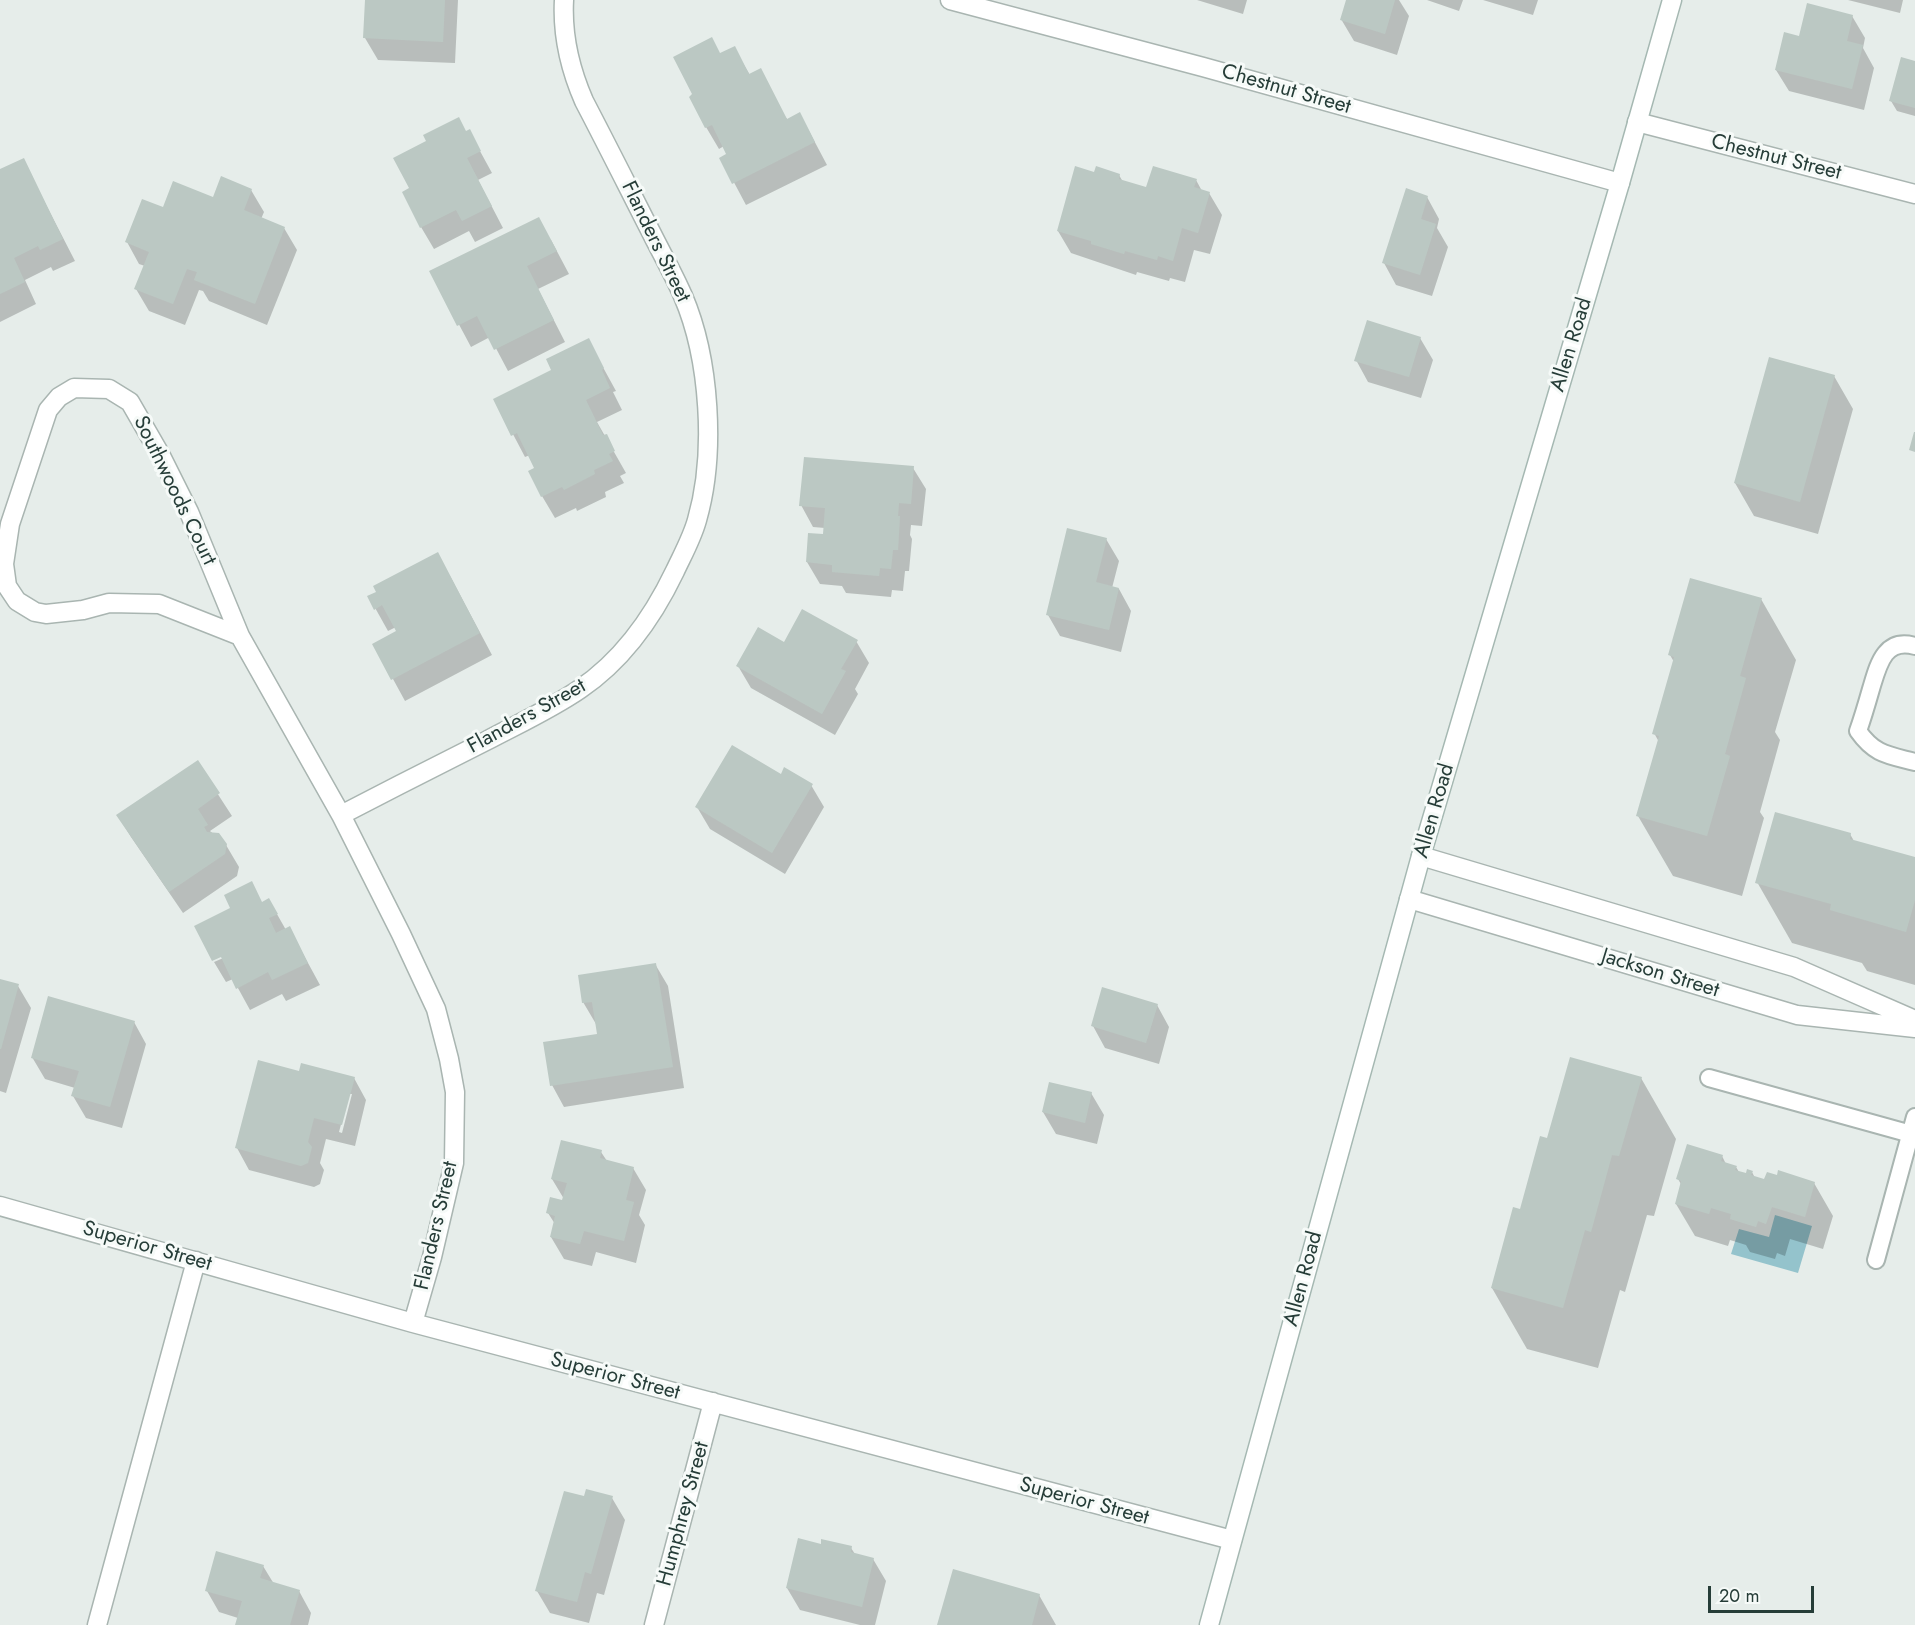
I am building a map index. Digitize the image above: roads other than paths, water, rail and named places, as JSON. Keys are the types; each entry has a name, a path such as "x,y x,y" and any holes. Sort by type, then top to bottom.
{"street":[{"name":"Flanders Street","path":"413,1323 432,1257 454,1163 455,1092 436,1009 341,815 546,710 601,673 622,653 645,623 668,586 697,522 706,480 709,430 704,375 697,340 684,297 573,76 563,15 564,0"},
{"name":"Chestnut Street","path":"950,0 1203,67 1620,183"},
{"name":"Allen Road","path":"1209,1625 1421,856 1672,0"},
{"name":"Chestnut Street","path":"1637,122 1915,194"},
{"name":"Southwoods Court","path":"240,636 159,604 110,603 83,610 46,614 35,612 16,601 7,586 4,564 10,524 48,410 59,397 74,388 100,388 109,389 130,402 160,454 189,512 240,636 341,815"},
{"path":"1421,856 1794,967 1915,1020"},
{"name":"Jackson Street","path":"1409,899 1797,1015 1915,1028"},
{"name":"Superior Street","path":"0,1206 413,1323 1232,1540"},
{"path":"97,1625 196,1261"},
{"name":"Humphrey Street","path":"654,1625 713,1402"}],"lane":[{"path":"1915,646 1904,643 1890,648 1880,661 1858,731 1868,746 1882,754 1915,762"},
{"path":"1709,1078 1913,1126 1876,1260"}],"water":[{"path":"1775,1215 1812,1226 1798,1273 1731,1254 1739,1229 1769,1237"}]}
